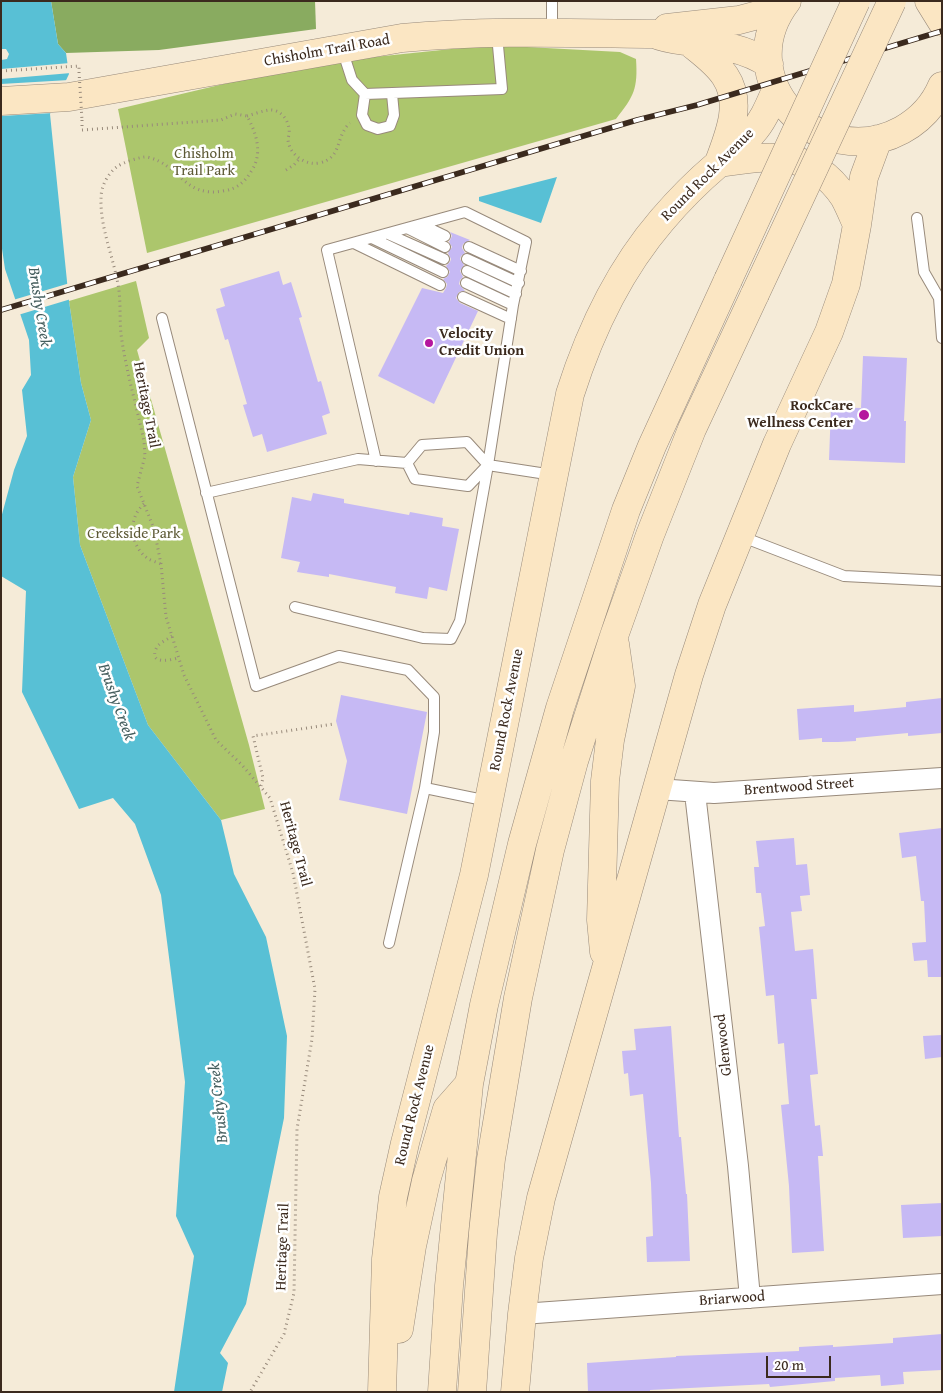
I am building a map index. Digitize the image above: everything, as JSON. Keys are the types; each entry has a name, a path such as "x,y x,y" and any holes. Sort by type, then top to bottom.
{"main road":[{"path":"718,164 730,132 733,94 726,77 689,33 700,15 721,1"},
{"path":"442,1392 449,1286 469,1084 484,1005 544,760 626,510 667,412 856,1"},
{"path":"472,1392 483,1233 491,1159 518,998 542,887 574,761 614,636 650,535 692,429 892,1"},
{"path":"929,1 942,22"},
{"name":"Chisholm Trail Road","path":"689,33 739,20 784,5"},
{"path":"784,5 770,34 768,51 769,64 776,90 784,105 796,118 821,134 849,141 878,139 895,134 910,125 938,98"},
{"name":"Chisholm Trail Road","path":"1,101 74,84 342,49 402,38 496,32 654,34 669,28 750,53 769,64"},
{"name":"Round Rock Avenue","path":"384,1392 386,1259 394,1197 405,1143 474,875 570,394 581,360 598,320 639,249 662,220 691,189 752,133 766,114 776,90"},
{"path":"515,1392 529,1258 541,1198 689,675 712,605 740,535 777,444 828,332 846,284 864,177 878,139"},
{"path":"718,164 756,157 778,157 806,164 828,178 844,197 857,225"},
{"path":"605,971 601,920 605,781 620,686 614,636"},
{"path":"384,1392 396,1355 404,1293 426,1181 447,1109 469,1084"}],"street":[{"name":"Brentwood Street","path":"657,789 695,792 942,778"},
{"name":"Glenwood","path":"695,792 738,1166 750,1298"},
{"name":"Briarwood","path":"522,1314 942,1284"}],"lane":[{"path":"552,1 552,33"},
{"path":"342,49 352,80 365,94 502,89 496,32"},
{"path":"365,94 362,114 367,125 378,129 390,126 394,115 392,94"},
{"path":"296,607 423,638 451,639 460,621 488,465 513,305 526,242 465,212 327,250 376,461"},
{"path":"918,218 924,272 939,298 942,338"},
{"path":"422,224 445,236"},
{"path":"407,228 444,247"},
{"path":"388,234 444,260"},
{"path":"372,238 443,272"},
{"path":"354,243 440,285"},
{"path":"469,247 521,271"},
{"path":"467,259 518,282"},
{"path":"467,271 516,294"},
{"path":"466,283 513,305"},
{"path":"463,297 511,319"},
{"path":"162,318 256,686 339,656 408,670 434,696 434,732 425,788 389,943"},
{"path":"406,463 422,444 467,442 488,465 553,475"},
{"path":"206,493 358,459 406,463"},
{"path":"406,463 415,479 468,486 488,465"},
{"path":"740,535 844,576 942,581"},
{"path":"425,788 489,801"}],"path":[{"path":"1,71 79,66 74,84 82,120 82,130 222,120 234,114 247,116 270,110 279,112 287,119 290,130 288,141 293,152 299,158 317,164 333,156 340,143 342,133 348,125 362,114"},
{"name":"Heritage Trail","path":"247,116 256,138 258,151 255,166 246,180 234,189 208,193 195,189 158,160 144,156 118,166 104,182 101,197 103,220 119,291 121,340 144,441 144,456 137,486 154,529 162,564 166,617 184,675 216,740 270,798 293,873 316,989 312,1039 297,1129 294,1293 284,1334 250,1392"},
{"path":"286,170 294,166 299,158"},
{"path":"144,504 134,515 132,534 140,551 147,558 162,564"},
{"path":"172,636 161,643 156,649 155,655 162,661 178,658"},
{"path":"261,787 263,778 253,736 334,724"}],"green space":[{"path":"51,1 315,1 316,29 159,50 66,53 58,44"},
{"name":"Chisholm Trail Park","path":"490,45 620,52 636,59 634,92 616,119 147,253 118,109 266,74 355,59"},
{"name":"Creekside Park","path":"136,281 149,338 137,350 249,745 265,809 221,820 148,725 80,545 73,477 91,420 81,383 69,301"}],"water":[{"name":"Brushy Creek","path":"1,1 51,1 58,44 66,53 69,74 50,114 69,301 81,383 91,420 73,477 80,545 148,725 221,820 234,874 266,937 287,1036 284,1118 246,1304 220,1353 228,1363 222,1392 174,1392 194,1256 176,1216 185,1082 161,895 135,824 113,798 79,809 22,692 26,591 1,576 1,518 14,470 27,436 22,390 31,375 29,340 5,269 1,242 1,60 7,59 9,54 6,49 1,49"},
{"path":"557,177 541,223 479,201 479,197"}],"pier":[{"path":"70,63 71,73 1,79 1,69"},
{"path":"69,80 53,113 1,116 1,84"},
{"path":"70,283 71,299 18,315 13,300"}],"building":[{"name":"Velocity Credit Union","path":"450,232 470,240 463,244 462,248 465,253 460,259 464,265 460,271 463,277 459,284 465,291 459,292 456,298 460,303 478,311 434,404 378,376 422,288 443,293 446,288 447,284 443,279 450,272 446,266 451,259 448,253 452,247 449,242 452,236"},
{"path":"279,271 283,285 291,282 302,317 299,318 318,382 321,381 330,413 322,416 327,434 267,452 262,434 253,437 243,405 247,404 228,339 225,340 216,309 225,306 220,289"},
{"name":"RockCare Wellness Center","path":"863,356 907,358 904,421 906,421 905,463 829,460 831,407 861,408"},
{"path":"313,493 344,499 344,503 409,515 410,512 443,518 442,526 459,529 447,591 429,587 427,599 395,593 396,587 329,574 329,577 297,572 300,562 281,558 292,497 311,501"},
{"path":"341,695 427,712 407,814 339,800 347,761 336,721"},
{"path":"942,698 942,733 908,736 908,733 856,738 856,741 838,742 822,742 822,738 799,740 797,709 854,705 854,712 906,707 906,702"},
{"path":"942,828 942,977 928,977 927,960 914,961 912,943 926,942 924,901 921,901 916,856 902,858 899,833"},
{"path":"794,838 796,865 807,864 810,895 800,896 802,911 791,912 795,951 813,949 817,999 811,999 818,1074 810,1075 815,1126 820,1125 823,1156 818,1156 824,1251 792,1253 789,1186 781,1105 789,1104 784,1043 778,1044 774,995 766,996 759,927 765,926 761,893 756,893 754,867 759,867 756,841"},
{"path":"671,1026 679,1137 681,1137 687,1194 690,1261 647,1262 646,1237 653,1236 651,1183 643,1094 630,1096 628,1073 624,1074 622,1051 636,1050 634,1029"},
{"path":"942,1035 942,1057 925,1059 923,1036"},
{"path":"942,1203 942,1236 903,1238 901,1205"},
{"path":"942,1334 942,1370 903,1372 904,1384 881,1386 880,1375 835,1378 835,1381 770,1387 769,1384 650,1390 650,1392 588,1392 587,1363 676,1356 799,1351 799,1347 893,1343 893,1338"}],"railway":[{"path":"1,310 942,31"}],"place":[{"name":"Velocity Credit Union","path":"429,343"},
{"name":"RockCare Wellness Center","path":"864,415"}]}
